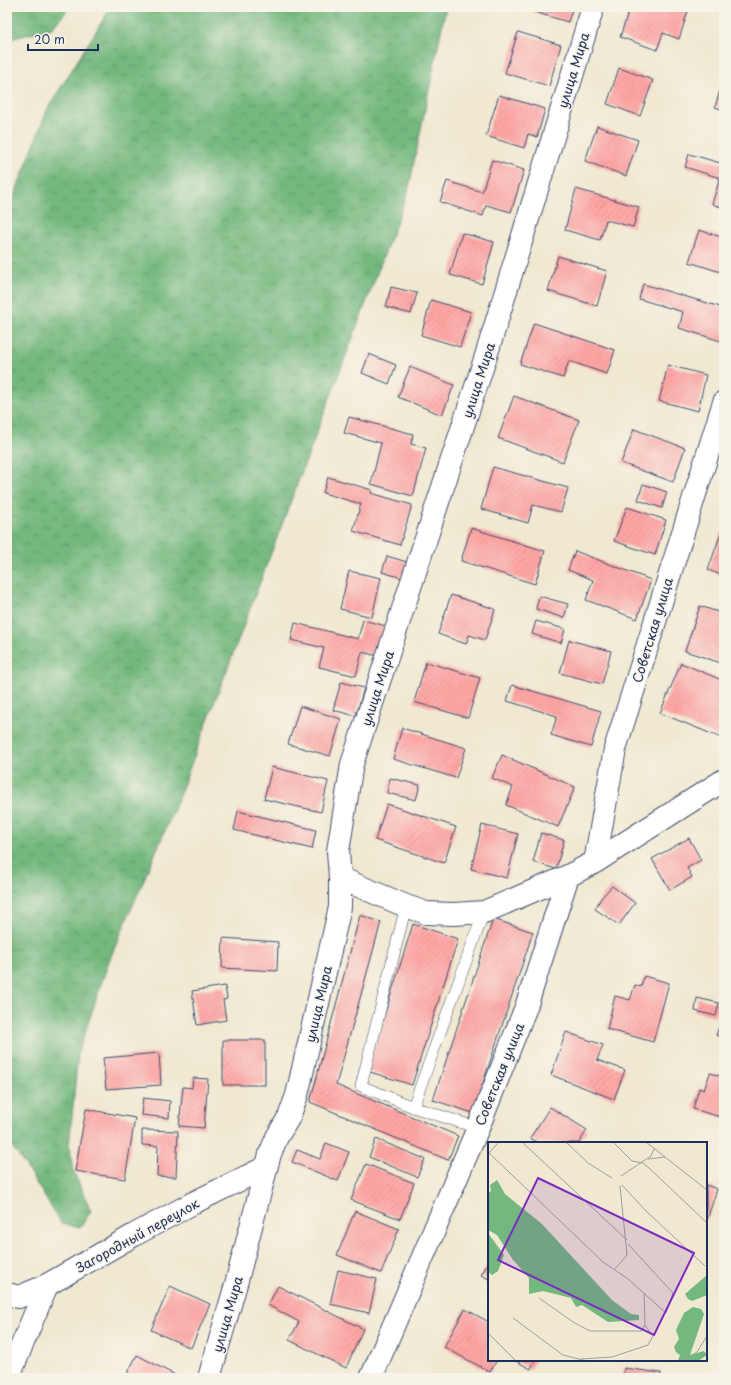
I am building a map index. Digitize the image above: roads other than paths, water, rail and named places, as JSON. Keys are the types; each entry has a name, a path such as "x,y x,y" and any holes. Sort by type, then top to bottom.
{"street":[{"name":"улица Мира","path":"209,1378 236,1284 270,1154 297,1095 340,907 338,851 352,764 486,356 593,7"},
{"name":"Советская улица","path":"595,862 615,749 724,402"},
{"path":"340,878 426,913 454,914 484,912 568,876 595,862 724,780"},
{"name":"Советская улица","path":"371,1378 478,1128 526,1006 568,876"},
{"name":"Загородный переулок","path":"7,1294 19,1297 47,1285 141,1231 195,1202 266,1167"},
{"path":"7,1375 12,1369 47,1285"}],"lane":[{"path":"406,906 361,1086 413,1107 478,1128"},
{"path":"413,1107 484,912"}]}
